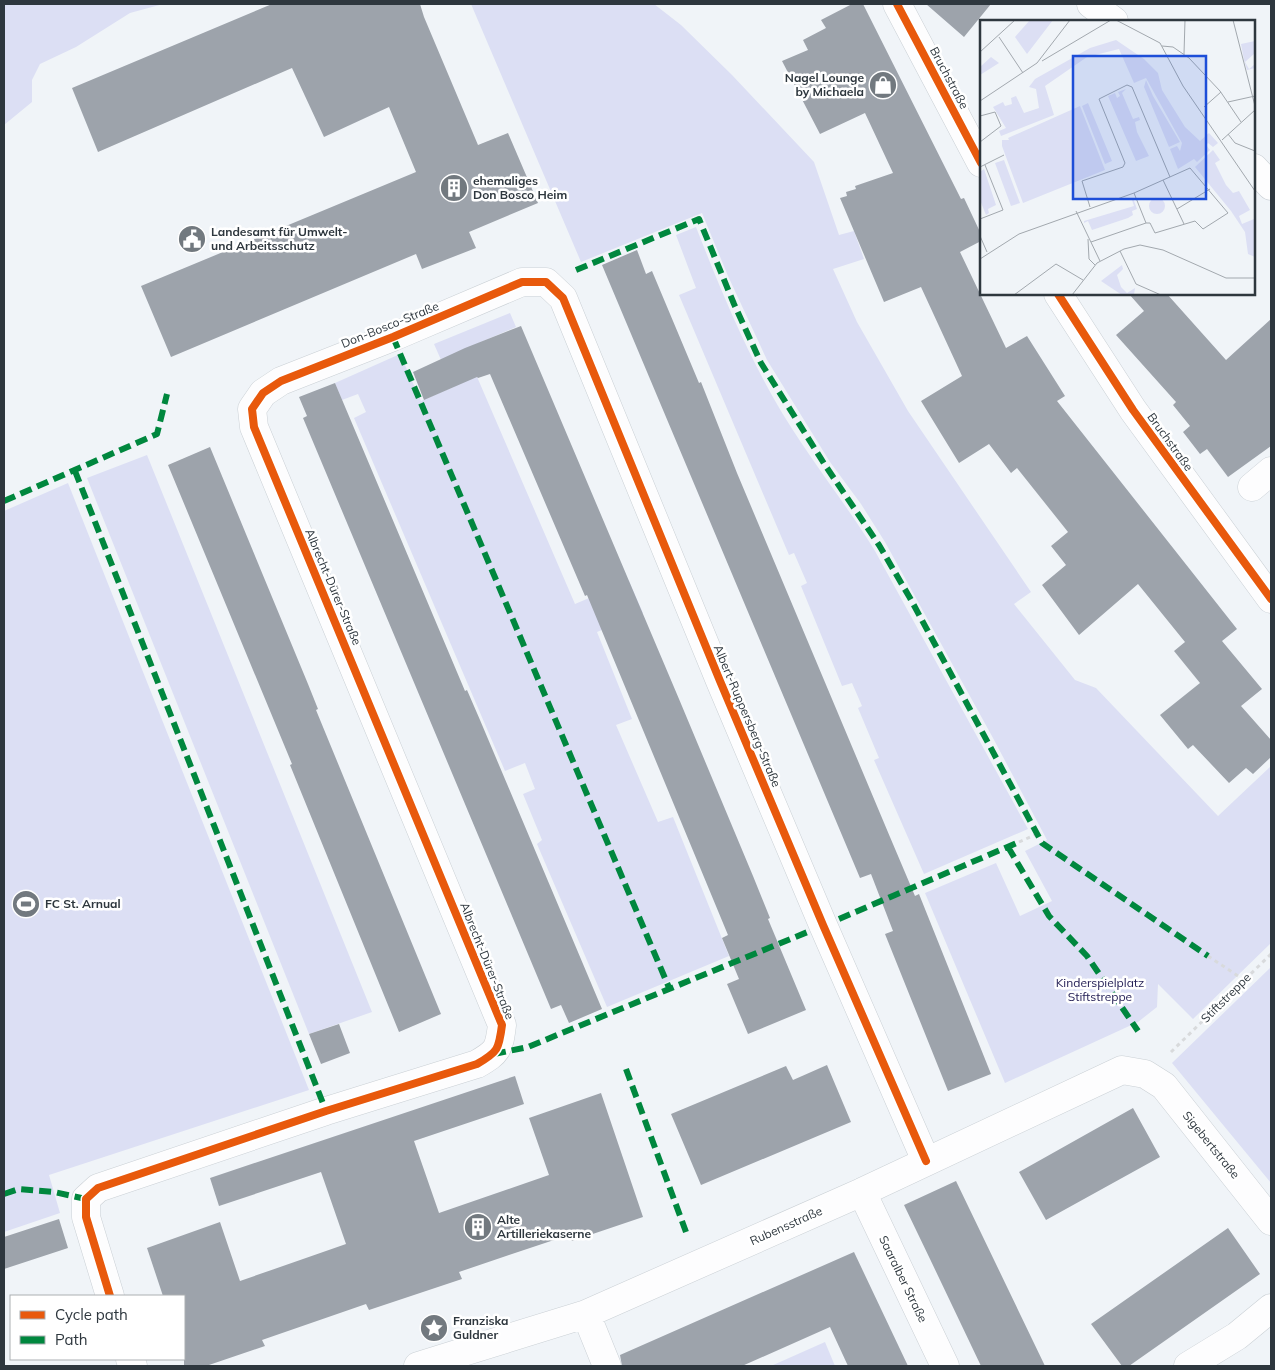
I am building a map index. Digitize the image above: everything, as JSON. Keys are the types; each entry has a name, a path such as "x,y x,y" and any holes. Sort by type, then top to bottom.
{"street":[{"name":"Bruchstraße","path":"897,4 980,161"},
{"path":"1091,4 1113,20"},
{"path":"1255,169 1271,186"},
{"name":"Don-Bosco-Straße","path":"252,409 263,393 281,381 393,337 522,282 546,282"},
{"name":"Albert-Ruppersberg-Straße","path":"546,282 562,298 731,708 926,1161"},
{"name":"Bruchstraße","path":"1059,295 1133,410 1271,599"},
{"name":"Albrecht-Dürer-Straße","path":"110,1295 86,1217 86,1200 98,1188 326,1111 477,1064 494,1054 501,1040 502,1025 254,427 252,409"},
{"name":"Rubensstraße","path":"418,1366 586,1314 862,1192 1122,1070 1145,1074"},
{"name":"Sigebertstraße","path":"1145,1074 1164,1086 1271,1221"},
{"name":"Saaralber Straße","path":"862,1192 945,1366"},
{"path":"1188,1366 1236,1336 1271,1308"},
{"path":"586,1314 607,1366"}],"path":[{"path":"1019,842 1037,834"},
{"path":"1208,956 1244,980"}],"green space":[{"path":"4,4 163,4 130,13 76,47 40,64 32,80 32,102 4,125"},
{"name":"Kinderspielplatz Stiftstreppe","path":"471,4 654,4 681,25 732,75 814,162 839,235 854,231 864,259 833,269 857,322 908,411 1031,592 1014,604 1075,680 1096,688 1218,816 1271,766 1271,943 1193,1019 1158,984 1157,1007 1138,1022 1005,1083 925,893 996,863 1020,916 1052,901 1025,851 1047,840 885,542 861,504 830,462 767,360 728,276 702,213 581,262"},
{"path":"696,227 732,314 774,399 798,438 875,551 1028,829 924,874 874,760 879,758 858,708 862,706 852,683 842,686 801,586 807,583 794,553 789,555 679,295 696,288 676,235"},
{"path":"510,313 516,327 465,349 575,604 629,581 643,613 597,632 632,719 616,725 658,822 673,817 729,956 607,1007 537,844 542,840 523,794 535,789 525,763 505,771 354,418 366,412 358,394 342,400 335,383 400,354 421,401 453,387 434,344"},
{"path":"147,455 372,1012 309,1034 87,478"},
{"path":"68,483 309,1090 49,1175 60,1213 4,1232 4,511"},
{"path":"1271,967 1271,1183 1172,1063"},
{"path":"825,1342 835,1366 771,1366"}],"building":[{"name":"ehemaliges Don Bosco Heim","path":"272,4 420,4 478,145 508,133 538,203 469,232 476,248 422,269 416,254 171,357 141,286 416,172 389,107 324,137 292,68 98,152 72,88"},
{"path":"852,4 863,4 961,199 964,198 980,232 980,242 960,252 1006,348 1027,336 1065,396 1057,401 1237,629 1222,641 1262,689 1241,706 1271,740 1271,757 1253,774 1246,768 1229,783 1193,745 1188,749 1160,715 1200,683 1174,651 1185,642 1138,584 1079,635 1042,585 1066,565 1051,546 1068,532 1017,468 1011,473 989,444 959,463 921,401 962,376 921,287 884,302 840,198 847,196 846,192 856,189 855,186 893,173 865,113 820,134 782,61 808,50 803,40 826,28 821,20"},
{"path":"926,4 991,4 964,37"},
{"path":"637,250 646,274 652,271 699,383 701,382 737,473 915,896 919,894 991,1074 948,1091 885,934 893,931 871,874 860,878 602,265"},
{"path":"1130,295 1168,295 1226,360 1271,319 1271,446 1228,477 1207,449 1200,454 1183,432 1190,426 1173,405 1176,402 1116,335 1144,311"},
{"path":"521,326 753,876 770,918 768,919 806,1010 748,1034 727,984 739,979 722,938 728,935 587,595 585,596 490,374 477,377 424,400 413,372 465,348"},
{"path":"335,383 602,1009 569,1023 561,1005 551,1009 303,418 307,416 299,397"},
{"path":"210,447 441,1014 399,1032 290,765 292,764 168,465"},
{"path":"339,1024 350,1053 321,1064 309,1034"},
{"path":"827,1065 851,1122 701,1185 671,1114 786,1066 793,1080"},
{"name":"Alte Artilleriekaserne","path":"515,1076 524,1104 414,1141 439,1213 549,1175 529,1118 601,1093 643,1217 572,1241 569,1235 459,1272 462,1279 369,1310 366,1304 262,1340 265,1346 206,1366 184,1366 185,1295 163,1295 147,1248 220,1222 240,1281 346,1244 321,1172 219,1206 210,1178"},
{"path":"1133,1108 1160,1157 1046,1220 1019,1172"},
{"path":"956,1181 1045,1366 981,1366 904,1205"},
{"path":"59,1219 68,1248 4,1269 4,1237"},
{"path":"1228,1228 1260,1274 1129,1366 1122,1366 1091,1324"},
{"path":"854,1252 908,1366 848,1366 830,1327 742,1366 622,1366 620,1355"}],"marked path":[{"path":"576,270 699,219 761,363 825,465 879,545 910,598 1042,843 1208,956"},
{"path":"393,337 670,990"},
{"path":"4,501 157,434 167,394"},
{"path":"75,471 326,1111"},
{"path":"839,919 1019,842"},
{"path":"1008,847 1049,916 1087,956 1138,1031"},
{"path":"494,1054 528,1047 810,931"},
{"path":"626,1069 686,1232"},
{"path":"4,1194 19,1189 54,1192 86,1199"}],"cycle path":[{"path":"897,4 980,161"},
{"path":"110,1295 86,1217 86,1199 98,1188 326,1111 477,1064 493,1053 498,1045 502,1025 254,427 252,409 263,393 281,381 393,337 522,282 546,282 563,298 720,681 823,925 926,1161"},
{"path":"1059,295 1133,410 1271,599"}],"place":[{"name":"Nagel Lounge by Michaela","path":"883,85"},
{"name":"ehemaliges Don Bosco Heim","path":"454,188"},
{"name":"Landesamt für Umwelt- und Arbeitsschutz","path":"192,239"},
{"name":"FC St. Arnual","path":"26,904"},
{"name":"Alte Artilleriekaserne","path":"478,1227"},
{"name":"Franziska Guldner","path":"434,1328"}]}
